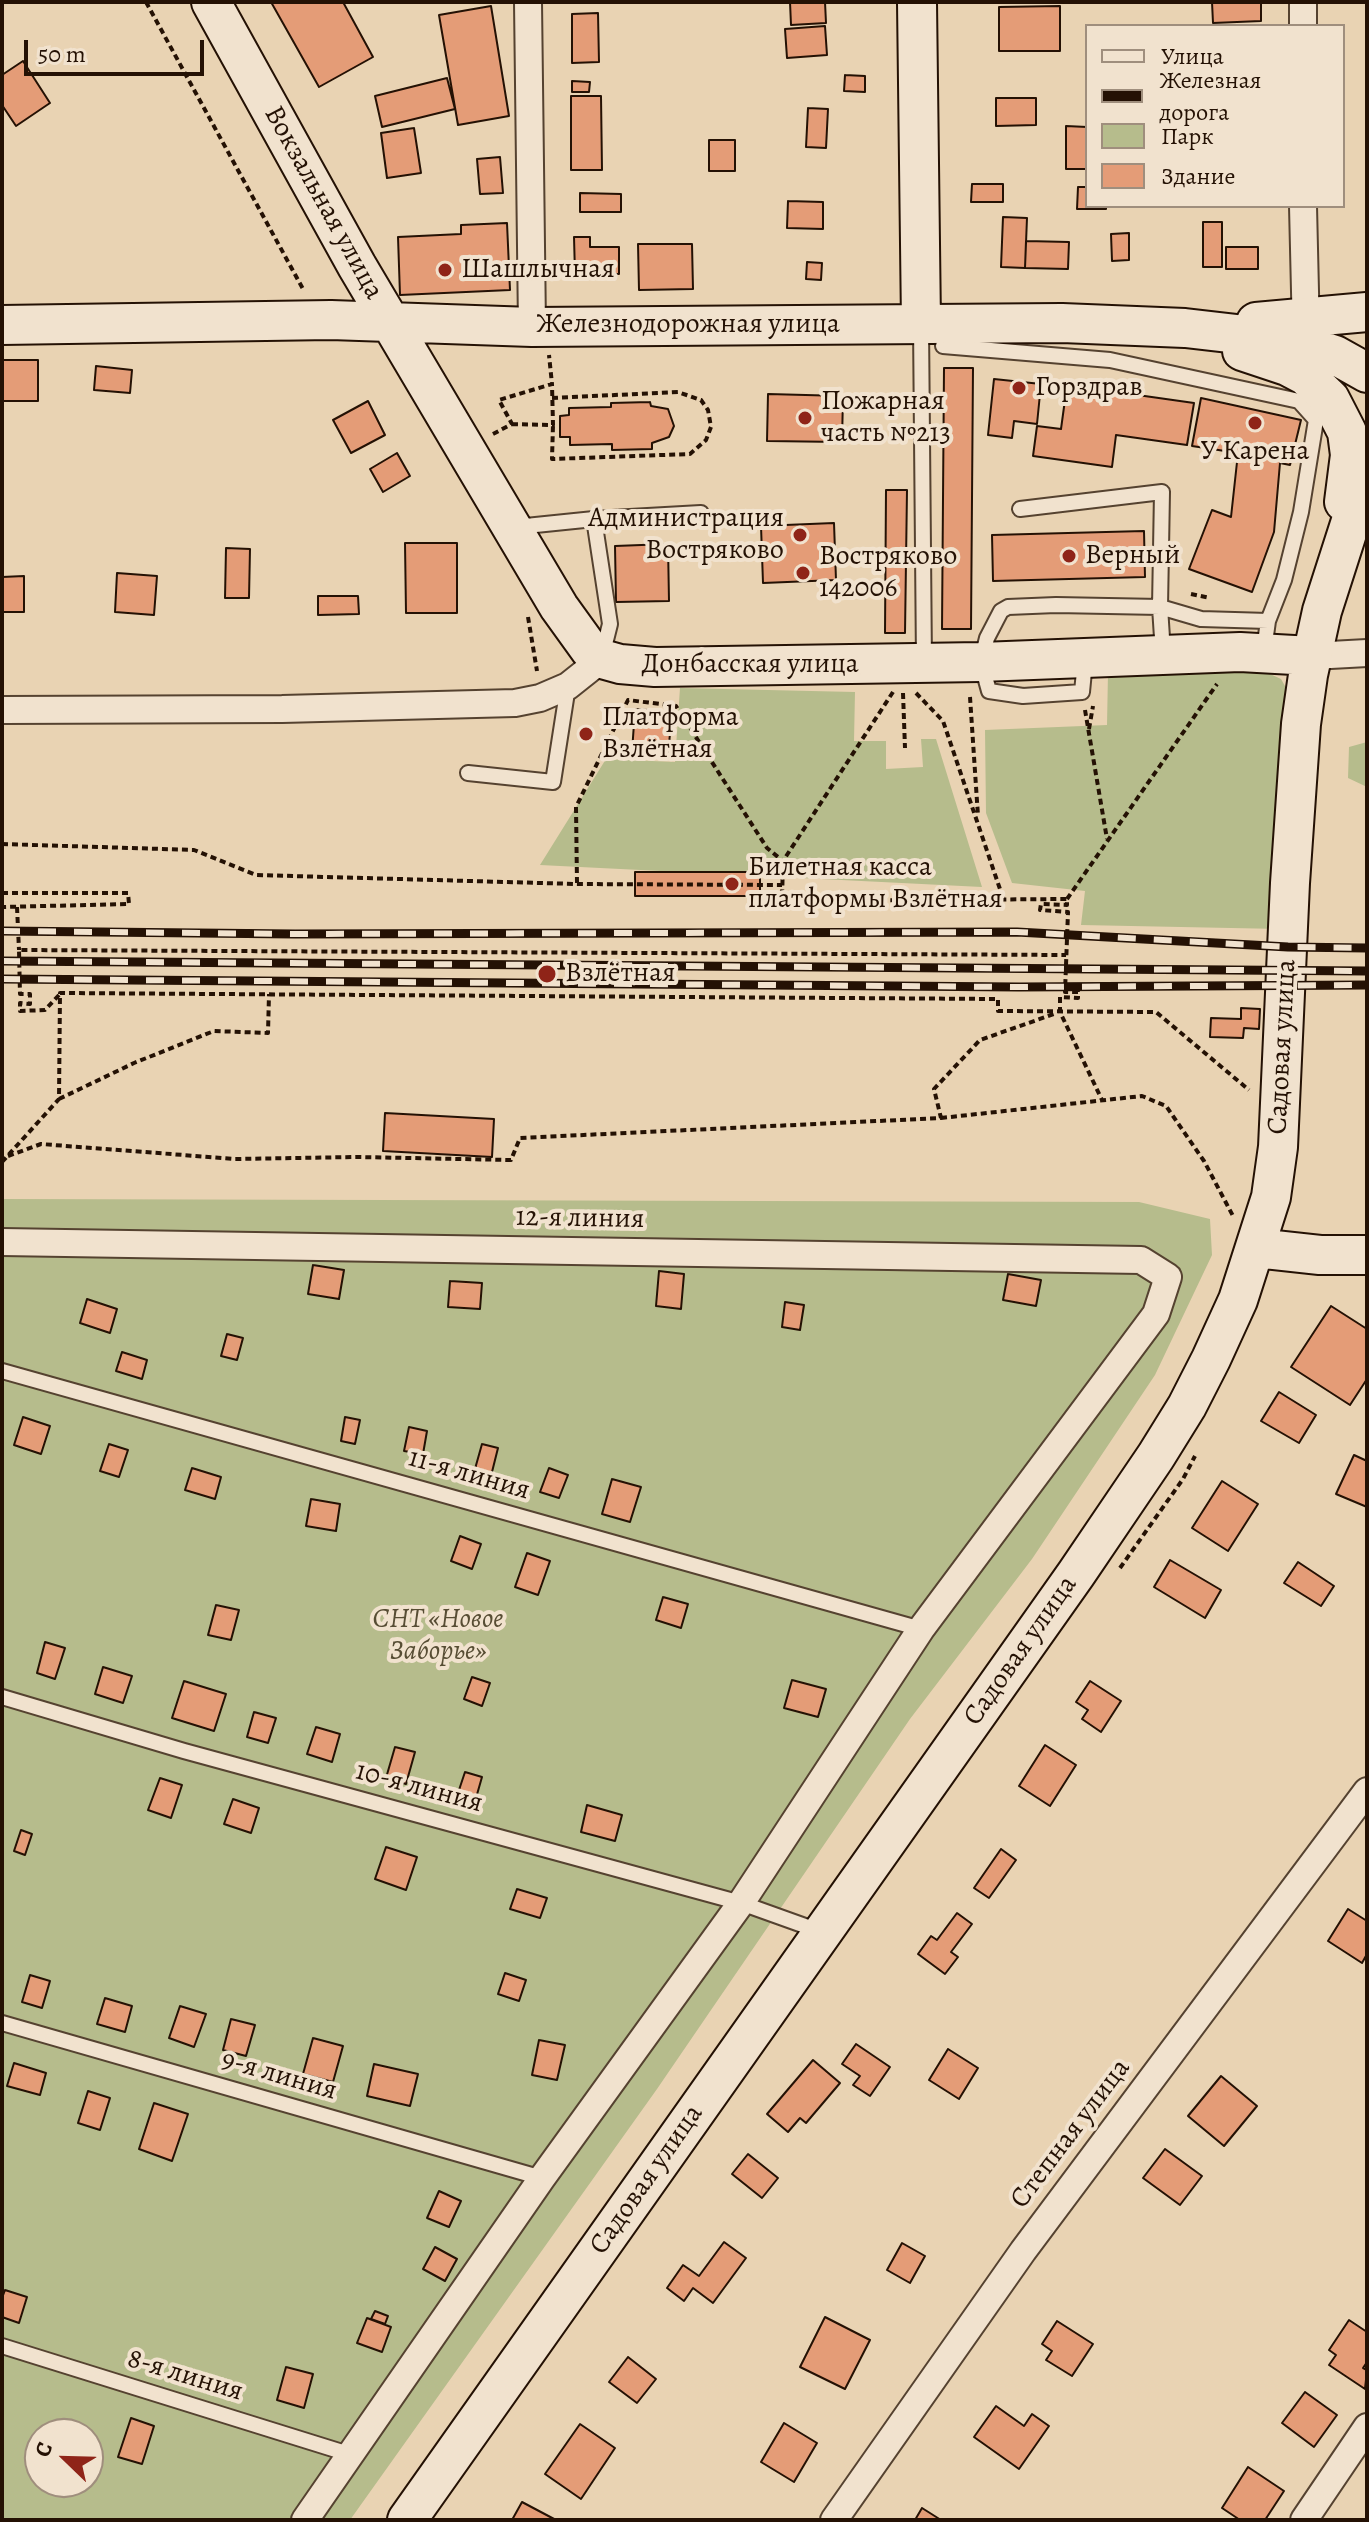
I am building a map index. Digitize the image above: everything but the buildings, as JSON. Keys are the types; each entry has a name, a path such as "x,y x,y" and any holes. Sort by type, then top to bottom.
{"main road":[{"name":"Вокзальная улица","path":"211,2 390,320 559,607 590,650 602,659"},
{"path":"917,2 932,335"},
{"path":"1305,331 1367,312"},
{"name":"Железнодорожная улица","path":"2,325 390,320 540,337 932,335 1062,323 1251,334 1305,331 1335,355 1367,373"},
{"path":"1123,326 1168,333 1263,356 1306,376 1330,399 1347,432 1350,455 1322,611"},
{"path":"1322,611 1367,471"},
{"name":"Садовая улица","path":"407,2520 1156,1456 1211,1359 1238,1300 1271,1197 1278,1147 1301,724 1322,611"},
{"name":"Донбасская улица","path":"602,659 655,667 918,676 974,662 1084,675 1163,656 1257,642 1312,656"},
{"path":"1256,1248 1320,1255 1367,1255"}],"street":[{"path":"528,2 540,337"},
{"path":"1303,2 1303,24"},
{"path":"1303,208 1305,331"},
{"name":"Донбасская улица","path":"1312,656 1367,653"},
{"name":"Донбасская улица","path":"2,710 476,706 515,703 540,698 568,686 602,659"},
{"name":"12-я линия","path":"2,1242 1125,1259 1141,1260 1155,1267 1168,1277 1156,1314 921,1629"},
{"path":"305,2520 542,2178 741,1903 921,1629"},
{"name":"Степная улица","path":"834,2520 1023,2251 1367,1791"},
{"path":"1304,2520 1367,2427"}],"lane":[{"path":"918,676 932,335 1110,360 1299,401 1316,420 1292,550 1284,580 1257,642 1201,619 1160,607 1008,607 1001,611 974,662"},
{"path":"1020,509 1162,492 1160,607 1163,656"},
{"path":"512,528 594,519 701,513"},
{"path":"594,519 610,624 602,659"},
{"path":"468,773 553,782 568,686"},
{"name":"11-я линия","path":"2,1371 921,1629"},
{"name":"10-я линия","path":"2,1697 214,1759 741,1903 822,1932"},
{"name":"9-я линия","path":"2,2023 542,2178"},
{"name":"8-я линия","path":"2,2346 352,2455"}],"path":[{"path":"146,2 319,320"},
{"path":"540,337 552,384 552,398 553,425 552,459 690,454 706,440 711,427 708,410 701,400 678,392 552,398"},
{"path":"512,424 499,400 552,384"},
{"path":"484,440 512,424 553,425"},
{"path":"1102,1100 1060,1012 1060,997 1078,998 1078,992 1065,992 1068,912 1040,910 1041,904 1067,905 1067,899 1107,840 1257,642"},
{"path":"974,662 978,824"},
{"path":"1084,675 1107,840"},
{"path":"918,676 943,721 1003,898"},
{"path":"894,691 783,861 782,901 1067,899"},
{"path":"577,884 576,807 628,700 676,706 767,848 783,861"},
{"path":"2,844 194,850 256,875 577,884 782,885"},
{"path":"2,893 128,893 129,904 2,907"},
{"path":"17,907 20,994 30,994 30,1004 20,1003 20,1011 45,1010 60,993 998,999 998,1011 1156,1012 1251,1092"},
{"path":"19,950 1066,955"},
{"path":"59,1099 60,993"},
{"path":"3,1160 59,1099 134,1063 214,1031 268,1033 269,994"},
{"path":"941,1118 934,1089 980,1040 1060,1012"},
{"path":"3,1160 41,1144 235,1159 358,1157 511,1160 520,1138 941,1118 1142,1096 1166,1106 1204,1161 1236,1222 1242,1207"}],"green space":[{"path":"1108,673 1268,673 1281,679 1290,695 1281,929 1081,925 1085,891 1012,883 986,813 985,730 1107,725"},
{"path":"680,688 855,692 854,741 886,741 886,769 923,767 921,739 936,739 982,887 540,865 606,759 675,762"},
{"path":"1367,742 1367,787 1348,778 1349,747"},
{"name":"СНТ «Новое Заборье»","path":"2,1199 1139,1202 1210,1219 1212,1255 1155,1375 1032,1559 910,1719 657,2089 350,2520 2,2520"}],"railway":[{"path":"2,931 295,934 1017,932 1288,947 1367,948"},
{"path":"2,961 1367,971"},
{"path":"2,979 1019,987 1367,985"}],"place":[{"name":"Шашлычная","path":"445,270"},
{"name":"Горздрав","path":"1019,388"},
{"name":"Пожарная часть №213","path":"805,418"},
{"name":"У Карена","path":"1255,423"},
{"name":"Администрация Востряково","path":"800,535"},
{"name":"Верный","path":"1069,556"},
{"name":"Востряково 142006","path":"803,573"},
{"name":"Платформа Взлётная","path":"586,734"},
{"name":"Билетная касса платформы Взлётная","path":"732,884"},
{"name":"Взлётная","path":"547,974"}]}
